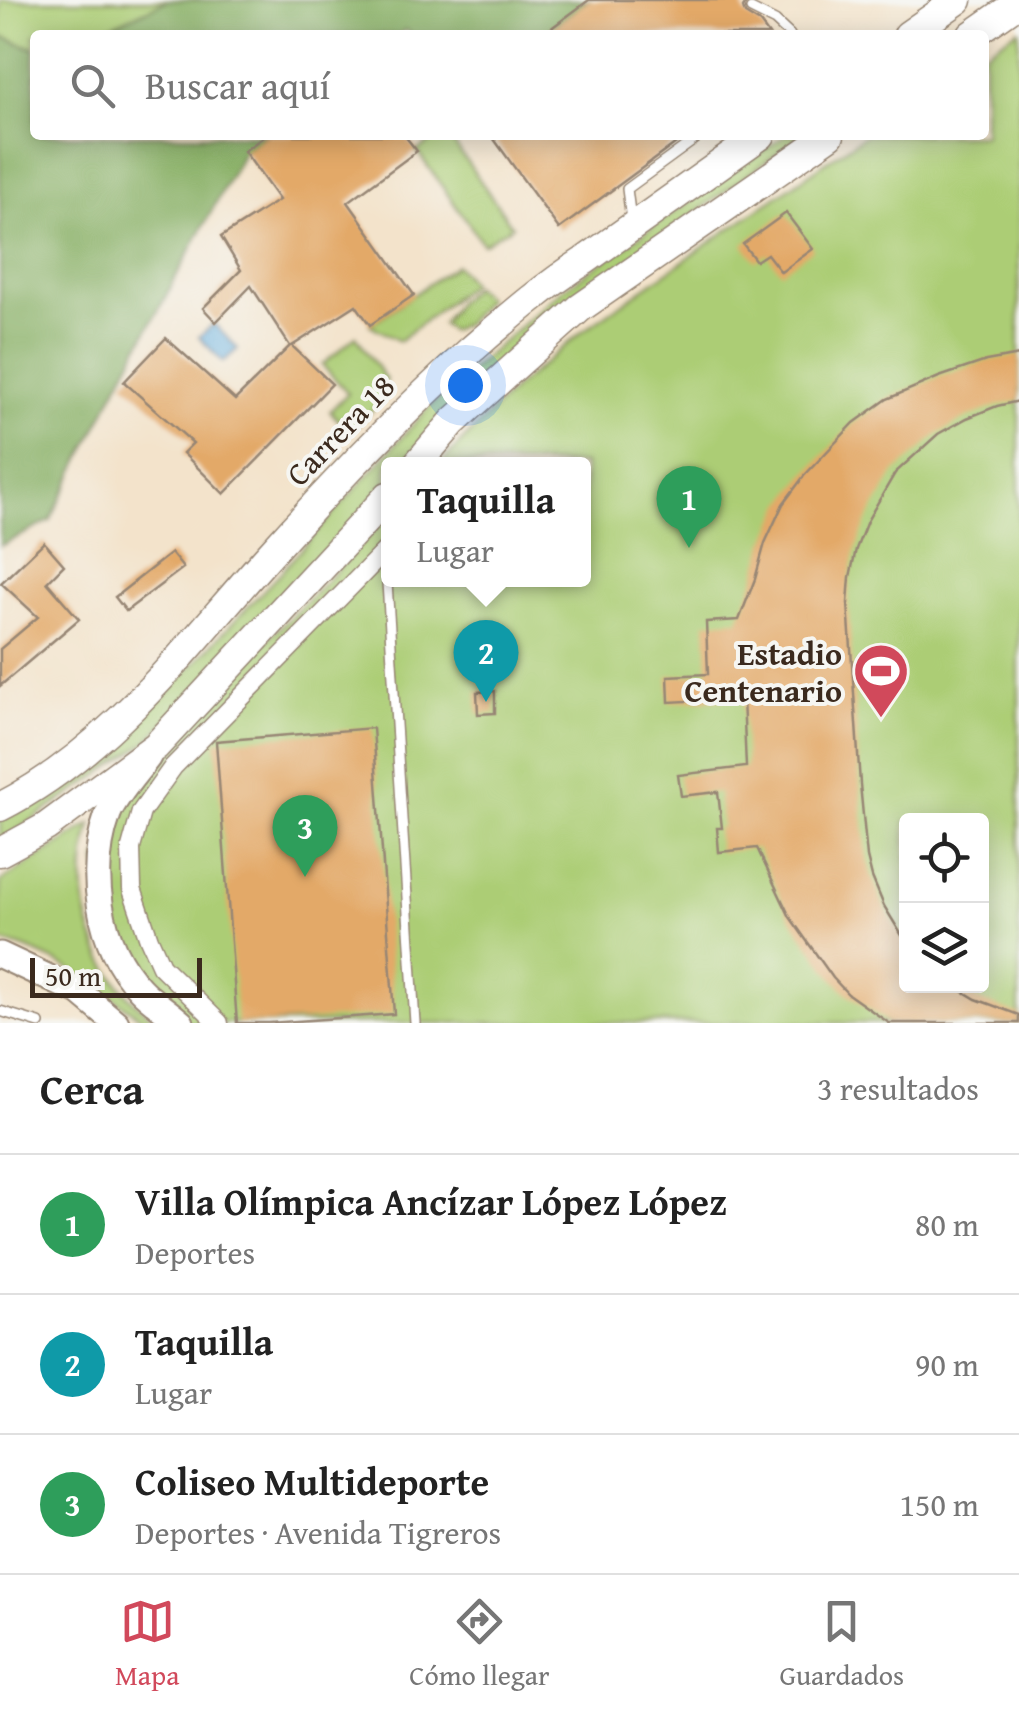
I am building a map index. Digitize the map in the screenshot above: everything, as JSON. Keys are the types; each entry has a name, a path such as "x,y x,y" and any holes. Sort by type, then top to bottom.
{"main road":[{"path":"915,30 958,0"},
{"path":"979,30 1019,2"},
{"name":"Carrera 18","path":"0,808 26,794 110,731 417,398 557,278 750,140"},
{"path":"423,457 453,422 580,308 823,140"},
{"path":"0,852 46,827 156,746 381,504"}],"street":[{"path":"219,1023 161,966 149,939 132,889 131,848 141,812 173,767 381,551"},
{"path":"156,746 109,811 97,860 98,894 119,960 140,989 181,1023"},
{"path":"0,955 79,992 109,1020"}],"lane":[{"path":"751,9 784,30"},
{"path":"632,226 627,189 693,140"},
{"path":"390,587 416,1023"},
{"path":"0,1010 39,1023"}],"green space":[{"path":"0,0 168,0 103,30 30,30 30,47 0,36"},
{"path":"168,0 589,0 549,30 103,30"},
{"path":"1019,29 1019,1023 181,1023 119,960 97,860 156,746 381,524 381,587 591,587 591,457 447,457 514,389 584,330 858,140 989,140 989,50"},
{"path":"0,36 30,47 30,140 259,140 244,151 50,521 0,546"},
{"path":"434,140 452,140 512,226 483,244 417,151"},
{"path":"779,140 795,140 594,287 464,393 408,457 384,457 429,407 563,289"},
{"path":"456,265 471,284 399,341 370,325"},
{"path":"474,287 487,299 465,324 450,331 442,324 457,302"},
{"path":"356,336 386,380 378,403 349,431 330,411 348,393 322,365"},
{"path":"381,461 381,488 147,742 0,842 0,821 32,803 115,740 165,694"},
{"path":"91,824 83,882 92,935 118,982 159,1023 148,1023 60,964 0,941 0,882"}],"water":[{"path":"214,324 238,349 223,362 199,337"}],"building":[{"path":"589,0 744,0 745,14 765,30 549,30"},
{"path":"259,140 408,140 417,151 348,202 414,295 370,325 356,305 292,346 332,384 224,494 183,453 193,443 124,382 166,338 235,400 290,346 251,286 216,322 203,308 241,270 221,237 279,200 244,151"},
{"path":"495,140 680,140 559,229"},
{"path":"786,213 813,249 781,272 767,254 756,261 743,244"},
{"path":"1019,355 1019,401 967,418 938,434 895,473 856,549 848,603 867,857 884,906 899,931 899,993 966,993 1019,1015 1019,1023 889,1023 848,994 833,978 790,917 757,848 719,852 717,828 722,828 718,792 681,796 678,775 746,767 743,698 669,702 668,676 708,674 706,622 739,620 783,504 854,423 887,399 986,361"},
{"path":"44,542 64,565 47,582 79,619 0,686 0,649 38,617 1,583"},
{"path":"171,553 183,568 126,611 115,597"},
{"path":"495,691 495,713 478,714 477,692"},
{"path":"373,728 394,1014 237,1023 216,741"}],"place":[{"name":"Villa Olímpica Ancízar López López","path":"689,548"},
{"name":"Taquilla","path":"486,702"},
{"name":"Estadio Centenario","path":"881,720"},
{"name":"Coliseo Multideporte","path":"305,877"}]}
